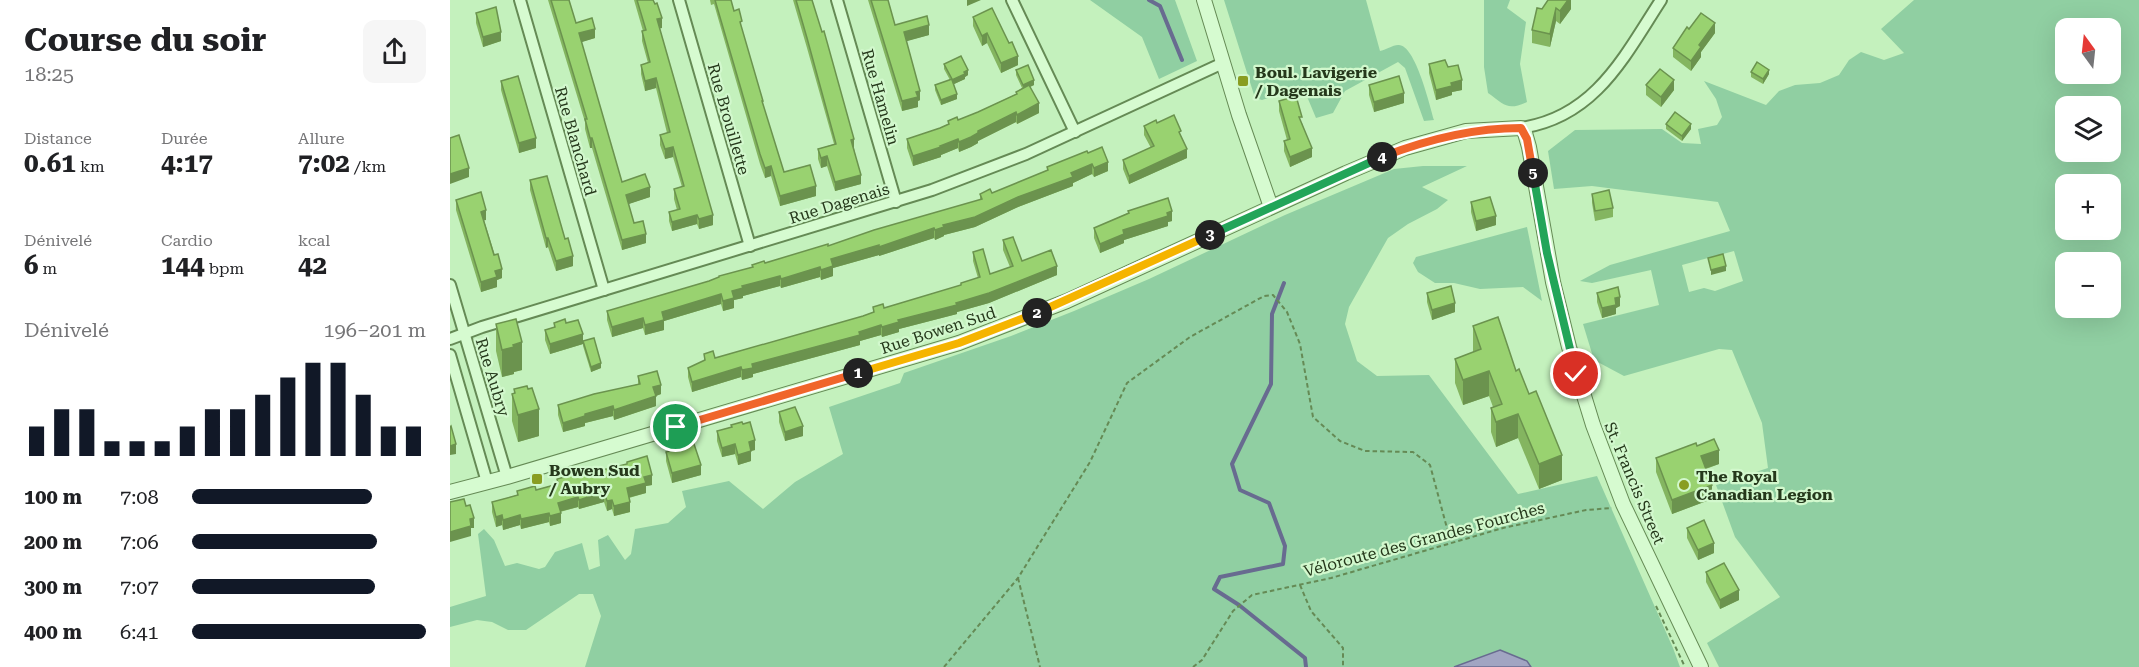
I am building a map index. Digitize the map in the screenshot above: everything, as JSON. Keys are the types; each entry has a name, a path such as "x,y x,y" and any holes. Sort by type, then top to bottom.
{"street":[{"name":"Rue Blanchard","path":"520,0 604,290"},
{"name":"Rue Brouillette","path":"679,0 750,246"},
{"name":"Rue Hamelin","path":"837,0 896,202"},
{"path":"1012,0 1075,132"},
{"path":"1204,0 1265,192 1272,207"},
{"path":"1521,128 1537,126 1561,117 1575,109 1600,88 1618,67 1661,0"},
{"name":"Rue Dagenais","path":"450,339 896,202 979,173 1075,132 1223,63"},
{"name":"Rue Bowen Sud","path":"450,492 959,343 1067,301 1376,159 1414,145 1466,131 1521,128"},
{"name":"St. Francis Street","path":"1521,128 1529,147 1547,253 1566,336 1593,425 1619,494 1701,667"},
{"name":"Rue Aubry","path":"450,285 507,477"},
{"path":"450,356 487,482"}],"path":[{"path":"944,667 1018,578 1090,462 1127,383 1190,337 1264,296 1274,295 1287,312 1300,344 1313,417 1340,441 1365,451 1413,452 1430,465 1451,543"},
{"name":"Véloroute des Grandes Fourches","path":"1193,667 1202,660 1233,611 1252,595 1330,578 1503,528 1586,510 1612,508"},
{"path":"1018,578 1040,667"},
{"path":"1300,585 1311,611 1343,648 1343,667"}],"green space":[{"path":"1090,0 1175,0 1197,61 1159,79 1142,37"},
{"path":"1224,0 1366,0 1380,51 1398,45 1404,47 1410,54 1421,76 1434,120 1424,121 1405,68 1398,62 1345,91 1333,113 1316,118 1303,87 1262,100 1255,98"},
{"path":"1484,0 1510,0 1507,8 1526,22 1520,64 1527,102 1520,105 1506,105 1488,93 1484,67"},
{"path":"1914,0 2139,0 2139,667 1719,667 1707,643 1780,597 1735,537 1716,485 1768,468 1762,423 1732,350 1719,349 1624,376 1594,360 1583,324 1659,305 1651,270 1592,283 1580,281 1610,265 1730,231 1718,202 1592,186 1554,189 1548,151 1575,130 1662,129 1682,143 1701,144 1698,129 1717,125 1722,117 1716,99 1704,81 1766,105 1779,91 1795,85 1820,83 1839,75 1849,60 1861,52 1884,60 1904,53 1881,29","holes":["1734,251 1743,281 1715,291 1704,288 1689,292 1682,265"]},
{"path":"1423,166 1467,166 1422,187 1448,200 1388,238 1349,307 1345,324 1357,361 1377,376 1429,375 1518,494 1597,476 1680,667 1531,667 1527,661 1500,650 1454,667 585,667 601,616 593,594 579,594 526,630 508,630 492,622 477,620 450,627 450,607 486,596 478,534 484,529 494,540 505,566 517,563 539,569 545,567 555,552 582,543 589,570 600,566 598,540 608,535 625,560 631,554 635,529 668,523 686,507 682,491 729,481 763,509 795,482 843,454 829,407 900,383 904,373 1011,336 1074,311 1149,279 1285,215 1394,169"},
{"path":"1527,227 1542,301 1523,287 1480,289 1454,283 1435,283 1418,272 1413,263 1416,257"}],"water":[{"path":"1500,650 1527,661 1531,667 1454,667"}],"building":[{"path":"551,0 569,0 576,23 592,18 595,29 579,33 622,182 645,174 650,187 626,195 634,223 643,221 646,234 622,240"},
{"path":"637,0 653,0 655,4 657,3 662,18 657,19 713,215 699,219 697,215 672,222 669,212 680,209 674,189 684,186 673,147 665,149 660,135 670,132 656,78 645,81 641,65 650,62 642,31 646,30"},
{"path":"715,0 731,0 734,11 739,9 742,21 740,22 784,172 810,165 816,186 780,196 771,166 765,168 760,154"},
{"path":"796,0 812,0 822,32 824,31 854,139 851,140 861,175 835,182 827,156 821,158 818,149 836,144"},
{"path":"871,0 888,0 895,25 927,16 929,25 904,32 920,91 916,92 918,97 902,101"},
{"path":"1548,0 1568,0 1560,11 1556,8 1550,34 1532,30 1537,8 1542,9"},
{"path":"496,7 501,32 483,37 476,13"},
{"path":"992,8 1018,56 1001,63 987,33 982,36 973,17"},
{"path":"1701,13 1715,23 1691,61 1673,48 1687,27 1689,29"},
{"path":"961,56 968,70 964,72 965,74 952,80 957,94 941,100 935,85 952,79 944,64"},
{"path":"1445,60 1448,67 1458,65 1462,80 1451,83 1452,86 1436,90 1429,64"},
{"path":"1757,62 1769,70 1763,79 1751,72"},
{"path":"1028,65 1034,80 1023,85 1016,70"},
{"path":"1660,69 1674,80 1661,97 1646,85"},
{"path":"518,76 536,138 519,143 501,81"},
{"path":"1399,76 1404,93 1374,102 1369,85"},
{"path":"1029,85 1039,103 978,131 971,137 959,142 958,139 913,156 907,139 940,128 957,117 958,120 978,112 1017,94 1016,92"},
{"path":"1296,96 1302,117 1299,117 1312,148 1290,157 1284,141 1290,139 1279,101"},
{"path":"1675,112 1691,124 1682,136 1666,124"},
{"path":"1174,115 1187,149 1129,176 1123,160 1154,146 1144,126"},
{"path":"459,135 469,168 450,174 450,138"},
{"path":"1102,147 1108,162 1094,168 1092,164 1071,173 1073,177 1018,197 975,217 943,225 944,227 935,230 934,228 879,247 879,245 831,259 833,266 821,270 820,267 781,279 780,276 742,286 743,288 732,291 734,298 723,301 721,294 662,312 664,320 645,325 643,318 612,327 607,311 753,267 752,265 764,261 765,263 828,244 828,246 874,230 982,199 980,194 990,189 992,193 1048,170 1047,167"},
{"path":"547,176 565,239 568,238 573,256 556,261 548,238 546,238 530,180"},
{"path":"1609,190 1613,208 1595,211 1592,194"},
{"path":"481,192 486,210 481,212 494,255 498,254 502,269 495,271 497,277 481,282 456,200"},
{"path":"1490,197 1496,216 1476,221 1471,202"},
{"path":"1168,198 1172,211 1167,213 1168,216 1123,230 1124,234 1100,244 1094,228 1129,213 1128,211"},
{"path":"1013,237 1022,261 1051,250 1057,266 989,293 956,303 957,305 898,320 899,322 882,327 881,325 859,332 860,335 752,364 753,368 742,370 741,367 692,382 688,368 705,360 704,354 713,351 715,358 863,316 874,312 873,307 883,304 884,308 980,277 973,252 983,249 990,274 1013,266 1003,240"},
{"path":"1723,254 1726,266 1711,270 1708,258"},
{"path":"1451,286 1455,303 1432,310 1427,293"},
{"path":"1618,287 1620,297 1615,298 1616,305 1602,308 1597,293"},
{"path":"1498,317 1516,371 1519,369 1529,394 1536,391 1562,455 1539,464 1518,414 1496,422 1491,408 1502,404 1489,371 1463,380 1455,359 1481,349 1473,326"},
{"path":"516,319 522,342 502,350 496,324"},
{"path":"565,319 566,323 578,320 583,334 550,344 545,330 555,327 554,323"},
{"path":"594,338 601,363 591,367 583,341"},
{"path":"657,371 661,385 653,387 656,396 614,410 613,406 585,414 585,416 563,423 558,405 640,384 638,376"},
{"path":"527,386 528,389 532,388 539,409 518,415 512,394 515,393 514,389"},
{"path":"795,407 803,426 785,432 779,412"},
{"path":"742,422 743,424 750,422 755,440 749,442 751,451 738,455 735,444 722,448 717,431"},
{"path":"450,427 456,444 450,446"},
{"path":"1714,439 1719,450 1701,456 1712,485 1672,500 1656,458 1696,443 1697,446"},
{"path":"694,444 701,465 672,473 666,452"},
{"path":"647,456 652,475 644,477 646,483 627,488 630,502 614,506 612,500 607,501 604,492 579,500 578,497 558,503 561,513 550,516 549,513 521,519 520,515 503,520 502,515 496,517 492,502 518,495 517,491 535,486 536,490 558,484 557,479 572,475 571,473 581,470 582,475 627,464 627,462"},
{"path":"464,499 466,506 470,505 474,518 470,519 471,526 450,532 450,502"},
{"path":"1704,520 1714,543 1698,550 1687,528"},
{"path":"1724,563 1739,590 1720,600 1706,572"}],"waterway":[{"path":"1149,0 1160,6 1182,60"},
{"path":"1284,283 1272,314 1271,384 1232,464 1240,490 1269,503 1285,546 1283,564 1220,577 1214,589 1239,605 1305,658 1306,667"}],"place":[{"name":"Boul. Lavigerie / Dagenais","path":"1243,81"},
{"name":"Bowen Sud / Aubry","path":"537,479"},
{"name":"The Royal Canadian Legion","path":"1684,485"}],"route":[{"path":"676,427 959,343 1067,301 1376,159 1432,140 1484,129 1521,128 1525,133 1553,282 1576,374"}]}
